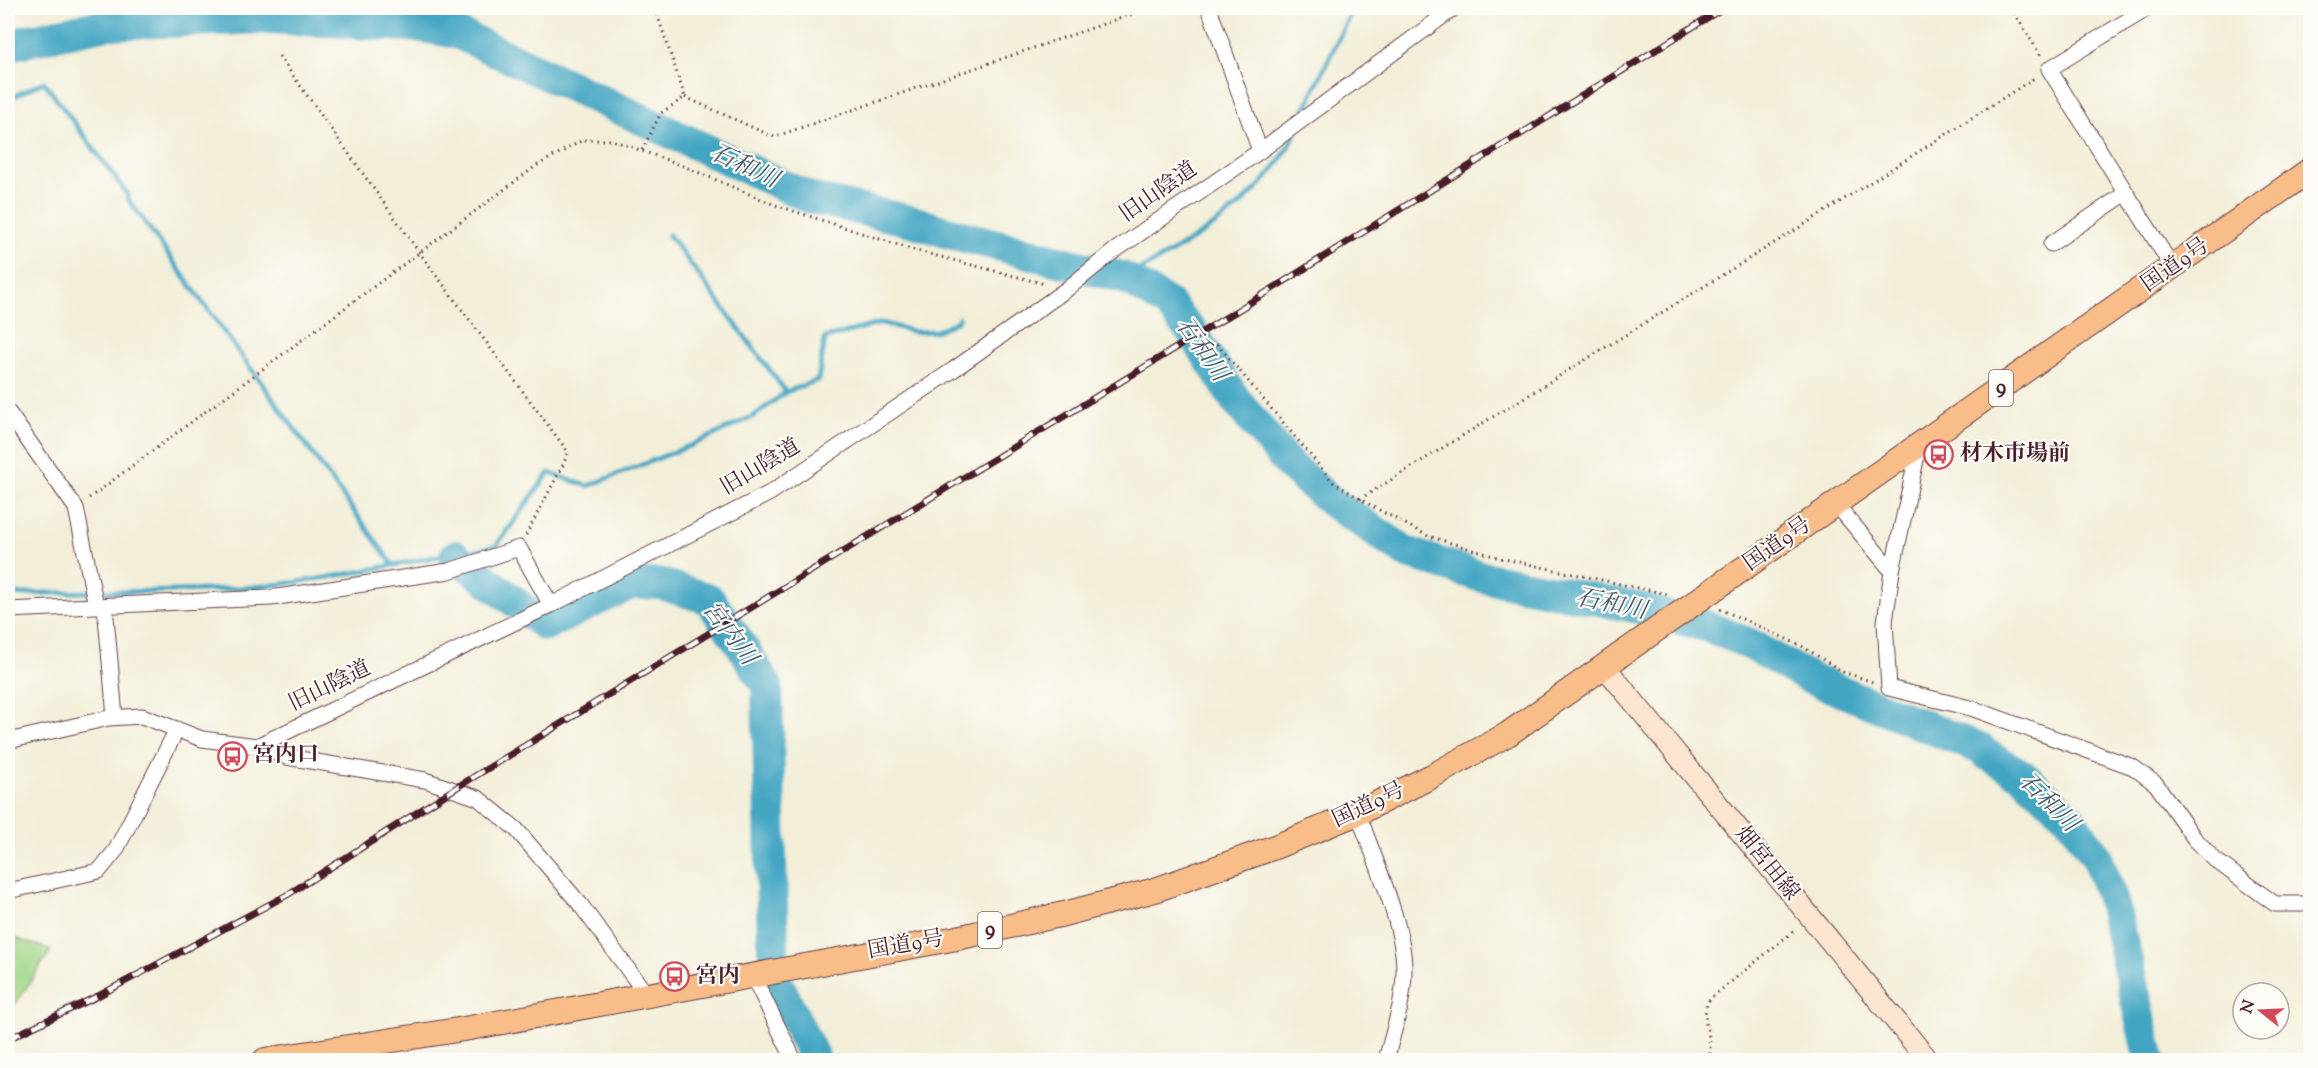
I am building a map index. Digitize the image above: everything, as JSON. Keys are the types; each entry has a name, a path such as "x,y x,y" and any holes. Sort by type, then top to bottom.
{"highway":[{"name":"国道9号","path":"265,1060 464,1029 752,974 957,938 1064,914 1155,890 1275,848 1358,813 1508,734 2310,170"}],"main road":[{"name":"畑宮田線","path":"1605,667 1928,1060"}],"street":[{"path":"1209,8 1260,151"},
{"name":"旧山陰道","path":"257,746 551,605 770,493 953,370 1072,286 1114,252 1260,151 1454,8"},
{"path":"2148,8 2049,69 2173,268"},
{"path":"2051,244 2127,193"},
{"path":"8,412 76,508 100,606 115,717"},
{"path":"1919,446 1892,571 1885,622 1889,688 1974,710 2133,767 2156,784 2194,838 2215,860 2275,904 2310,904"},
{"path":"1836,504 1892,571"},
{"path":"8,610 271,598 449,571 519,548 551,605"},
{"path":"8,741 115,717 142,716 202,739 257,746 287,757 425,780 478,798 523,837 580,904 646,994"},
{"path":"8,891 99,871 116,850 177,729"},
{"path":"1358,813 1395,920 1404,970 1386,1060"},
{"path":"752,974 794,1060"}],"path":[{"path":"517,9 523,8"},
{"path":"655,8 685,97 774,137 1150,8"},
{"path":"1360,499 1805,224 2049,69 2011,8"},
{"path":"279,56 419,252 568,452 519,548"},
{"path":"642,150 661,113 685,97"},
{"path":"76,508 536,166 583,140 612,140 642,150 775,205 914,250 1072,286"},
{"path":"1216,344 1333,482 1428,536 1500,558 1694,603 1736,615 1800,645 1843,672 1889,688"},
{"path":"1708,1060 1712,1045 1704,1014 1705,1006 1710,999 1811,918"}],"green space":[{"path":"8,936 51,950 8,1015"}],"waterway":[{"path":"1302,115 1353,8"},
{"name":"石和川","path":"8,45 107,24 270,18 422,27 457,33 810,198 915,222 1125,278 1167,303 1192,332 1235,399 1290,466 1333,503 1406,552 1482,577 1639,608 1709,627 1748,643 1809,678 1981,749 2022,775 2069,817 2097,857 2114,906 2150,1060"},
{"path":"8,99 44,82 128,195 128,199 393,565"},
{"path":"1125,278 1200,234 1247,199 1284,155 1297,129"},
{"path":"669,235 786,392"},
{"path":"8,595 232,589 264,586 330,577 440,556 455,556 496,546 549,473 588,486 692,445 754,416 786,392 818,380 825,338 882,323 915,332 936,331 956,322 959,318"},
{"name":"宮内川","path":"455,556 545,625 631,584 661,584 709,599 767,686 773,949"},
{"name":"宮内川","path":"780,988 815,1060"}],"railway":[{"path":"8,1039 98,996 287,895 454,789 1243,307 1723,8"}],"place":[{"name":"材木市場前","path":"1939,455"},
{"name":"宮内口","path":"232,756"},
{"name":"宮内","path":"675,977"}]}
